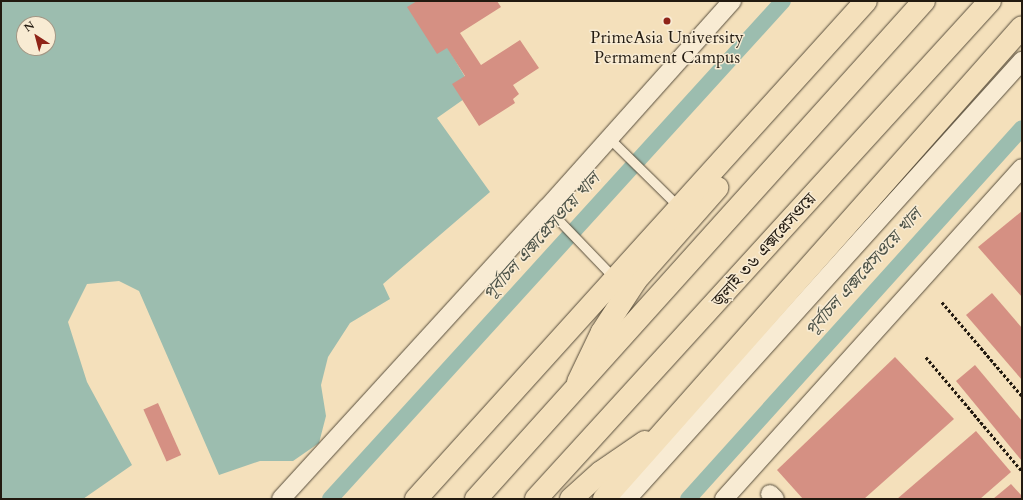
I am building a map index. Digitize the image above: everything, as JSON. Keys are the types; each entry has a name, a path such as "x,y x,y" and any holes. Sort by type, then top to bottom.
{"main road":[{"path":"416,499 866,1"},
{"path":"476,499 924,1"},
{"name":"জুলাই ৩৬ এক্সপ্রেসওয়ে","path":"536,499 990,1"},
{"path":"604,499 1022,27"},
{"path":"574,390 602,332 636,280 760,140 780,110 786,90"},
{"path":"571,499 600,472 629,451 667,429"}],"street":[{"path":"281,499 547,208 732,1"},
{"path":"627,499 1022,61"},
{"path":"724,499 1022,168"}],"lane":[{"path":"609,138 679,207"},
{"path":"547,208 588,253 615,279"}],"path":[{"path":"942,302 1022,396"},
{"path":"926,357 1022,471"}],"shaded area":[{"path":"1,1 420,1 474,92 437,118 490,192 383,284 390,299 350,323 328,357 321,385 326,416 319,443 293,461 260,461 219,475 139,291 119,281 87,284 68,322 87,382 132,465 83,499 1,499"}],"building":[{"path":"417,1 497,1 501,7 460,33 481,65 520,40 539,68 513,85 519,94 513,99 515,103 479,126 452,84 465,76 447,48 437,54 407,7"},
{"path":"1022,211 1022,297 978,247"},
{"path":"992,293 1022,328 1022,380 966,315"},
{"path":"895,357 954,419 864,499 803,499 777,470"},
{"path":"975,365 1022,421 1022,461 956,381"},
{"path":"158,403 181,455 167,462 143,410"},
{"path":"976,431 1011,472 980,499 897,499"},
{"path":"1011,484 1022,496 1022,499 993,499"}],"waterway":[{"name":"পূর্বাচল এক্সপ্রেসওয়ে খাল","path":"330,499 783,1"},
{"name":"পূর্বাচল এক্সপ্রেসওয়ে খাল","path":"688,499 1022,128"}],"place":[{"name":"PrimeAsia University Permament Campus","path":"667,21"}]}
